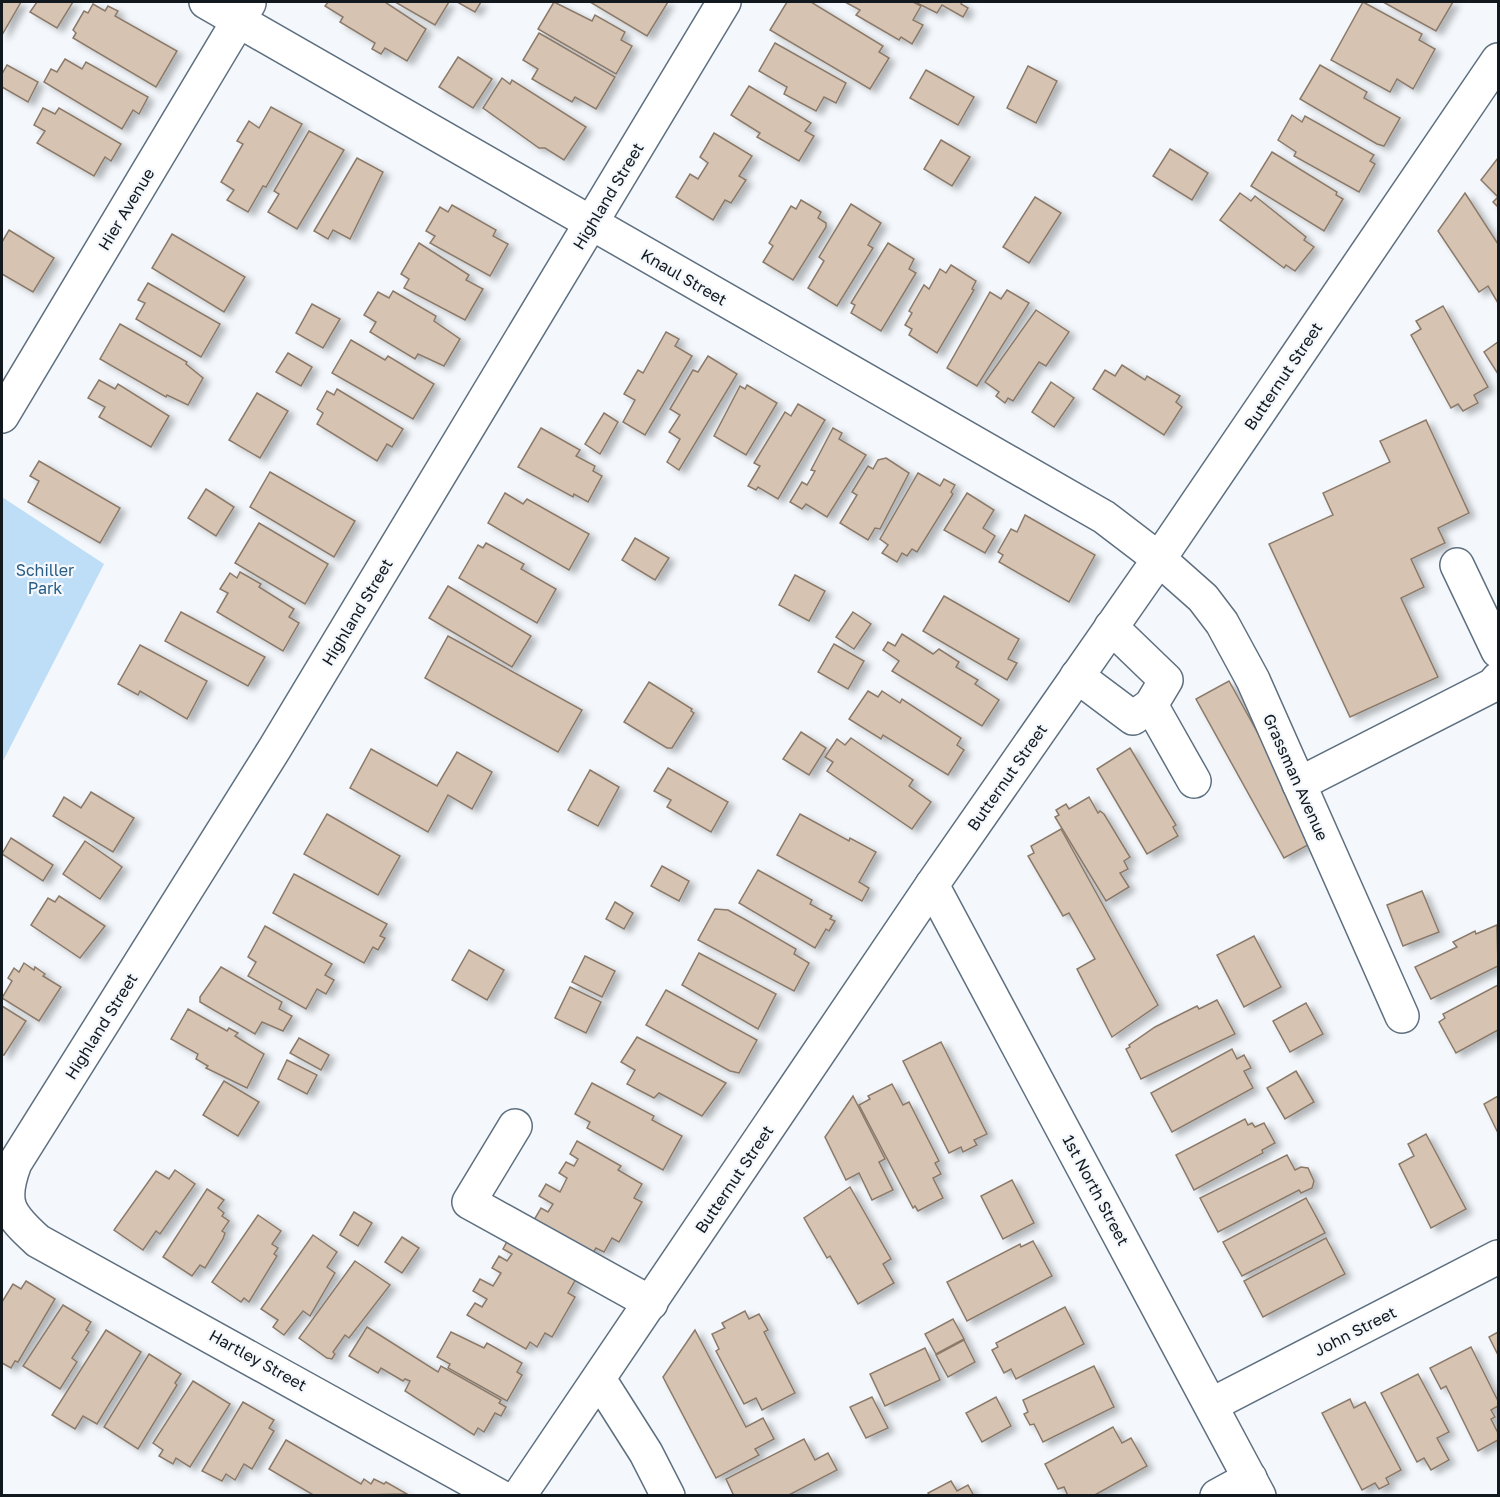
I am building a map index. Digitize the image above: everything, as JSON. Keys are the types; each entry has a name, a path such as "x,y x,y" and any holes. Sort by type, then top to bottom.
{"street":[{"name":"Knaul Street","path":"206,2 244,11 591,224 1104,517 1159,559"},
{"name":"Highland Street","path":"19,1224 11,1212 6,1187 15,1164 275,748 724,2"},
{"name":"Hier Avenue","path":"2,416 244,11"},
{"name":"Butternut Street","path":"519,1496 932,885 1159,559 1498,60"},
{"name":"Grassman Avenue","path":"1159,559 1203,598 1222,623 1253,680 1402,1016"},
{"path":"1457,565 1498,651"},
{"path":"1077,676 1133,718 1151,705 1166,680 1111,627"},
{"path":"1299,784 1493,685 1498,679"},
{"path":"1151,705 1194,781"},
{"name":"1st North Street","path":"932,885 1255,1487"},
{"path":"515,1126 469,1202 651,1302"},
{"name":"Hartley Street","path":"19,1224 38,1241 499,1496"},
{"name":"John Street","path":"1211,1405 1498,1257"},
{"path":"599,1379 646,1453 668,1496"},
{"path":"1217,1496 1255,1487"}],"green space":[{"name":"Schiller Park","path":"2,497 104,564 2,763"}],"building":[{"path":"2,2 21,2 2,35"},
{"path":"37,2 73,2 57,28 30,12"},
{"path":"328,2 385,2 426,29 407,61 385,48 381,54 372,49 375,43 340,22 343,17 325,6"},
{"path":"395,2 449,2 435,25"},
{"path":"457,2 481,2 475,12"},
{"path":"554,2 592,21 595,15 625,32 621,40 632,46 616,74 538,29"},
{"path":"590,2 668,2 647,36"},
{"path":"787,2 811,2 883,46 879,52 889,58 870,89 770,30"},
{"path":"845,2 913,2 921,6 913,20 923,25 912,44 901,37 899,40 856,15 860,10"},
{"path":"915,2 962,2 961,4 968,8 963,17 942,5 937,13"},
{"path":"1363,2 1422,34 1419,40 1435,49 1413,89 1397,79 1390,92 1331,60"},
{"path":"1383,2 1453,2 1436,31"},
{"path":"93,4 105,11 108,6 118,11 115,16 177,51 156,87 73,38 76,33 73,30 84,11 88,13"},
{"path":"539,33 615,77 596,109 575,97 572,102 532,79 538,69 523,60"},
{"path":"775,43 846,83 836,103 824,97 816,111 784,94 787,87 759,71"},
{"path":"458,57 492,79 473,108 439,87"},
{"path":"65,59 82,69 86,62 148,97 139,114 133,110 122,129 44,82 51,69 57,72"},
{"path":"7,65 38,82 28,102 2,87 2,74"},
{"path":"1320,65 1367,92 1364,98 1400,118 1384,146 1300,99"},
{"path":"1028,66 1057,81 1036,123 1007,108"},
{"path":"926,70 974,97 958,125 910,98"},
{"path":"502,78 510,84 512,80 586,127 564,160 545,148 539,148 483,108"},
{"path":"749,86 811,123 805,131 814,136 799,161 757,137 760,133 731,115"},
{"path":"271,107 302,124 266,187 263,186 248,212 227,200 234,190 221,182 243,144 237,141 249,121 259,128"},
{"path":"43,108 55,114 59,108 121,144 111,161 105,157 94,176 37,143 45,131 34,125"},
{"path":"1292,115 1302,122 1305,116 1374,155 1370,161 1375,164 1359,192 1294,156 1296,152 1278,140"},
{"path":"309,131 344,150 297,229 268,212 279,194 274,191"},
{"path":"714,133 752,156 739,176 746,180 731,203 725,200 713,220 676,197 690,174 698,179 708,163 700,157"},
{"path":"941,140 970,157 952,186 924,169"},
{"path":"1170,149 1208,173 1192,200 1153,176"},
{"path":"1272,152 1337,192 1336,195 1343,199 1324,231 1251,186"},
{"path":"357,158 383,172 350,239 333,230 328,239 314,231"},
{"path":"1498,158 1498,197 1481,180"},
{"path":"1240,193 1251,201 1255,196 1306,237 1304,240 1314,247 1295,271 1286,265 1284,268 1220,220"},
{"path":"1465,193 1498,244 1498,303 1488,286 1479,292 1438,231"},
{"path":"1035,197 1061,213 1029,263 1003,247"},
{"path":"1498,197 1498,207 1493,202"},
{"path":"801,200 821,212 818,218 826,223 826,227 793,280 763,262 773,246 769,243 791,206 796,209"},
{"path":"851,204 881,223 868,245 873,248 837,306 808,288 824,261 819,257"},
{"path":"452,205 496,230 493,236 508,244 490,276 430,243 435,236 426,231 440,207 448,212"},
{"path":"9,230 54,258 33,292 2,274 2,242"},
{"path":"172,234 245,277 224,312 152,268"},
{"path":"419,243 469,275 466,280 483,289 465,320 404,288 409,279 401,274"},
{"path":"888,243 914,259 909,269 916,273 881,331 851,313 855,305 851,303"},
{"path":"951,265 976,281 972,289 974,290 937,353 909,335 912,329 905,325 912,313 909,311 924,285 929,289 940,269 946,273"},
{"path":"148,283 220,324 201,357 136,319 145,303 138,300"},
{"path":"1007,290 1029,303 977,386 947,368 990,292 1001,299"},
{"path":"393,291 436,316 434,321 460,339 444,366 418,354 415,359 370,332 376,322 364,315 378,292 389,298"},
{"path":"312,304 340,319 323,348 296,333"},
{"path":"1443,306 1488,387 1474,395 1478,403 1463,411 1458,404 1451,408 1411,335 1421,329 1416,321"},
{"path":"1036,310 1069,332 1046,366 1039,362 1013,401 1008,398 1005,403 996,396 999,392 985,382"},
{"path":"120,324 187,362 186,364 203,378 188,405 167,395 166,397 100,359"},
{"path":"666,332 679,339 675,346 692,356 645,435 623,422 635,400 624,394 638,370 643,373"},
{"path":"351,340 385,360 388,356 434,384 413,419 332,373"},
{"path":"1498,342 1498,374 1484,352"},
{"path":"288,353 312,367 301,386 276,372"},
{"path":"708,356 737,374 679,470 667,462 680,439 669,432 680,415 670,409 693,370 698,372"},
{"path":"1122,365 1145,380 1147,376 1180,396 1176,402 1182,407 1164,435 1093,389 1105,370 1115,376"},
{"path":"99,380 115,389 118,384 169,416 151,447 99,417 105,407 88,398"},
{"path":"1051,382 1074,398 1054,427 1032,412"},
{"path":"747,385 777,403 746,455 714,436 740,386 745,389"},
{"path":"337,389 403,429 392,447 387,444 377,461 317,424 323,413 317,409 327,391 334,395"},
{"path":"257,393 288,411 260,458 229,440"},
{"path":"798,404 825,420 778,499 758,487 756,490 748,486 760,466 754,463 785,412 791,416"},
{"path":"604,413 618,422 600,454 585,444"},
{"path":"1426,420 1469,513 1438,528 1445,543 1411,559 1424,587 1401,598 1438,677 1350,717 1269,544 1333,515 1323,493 1390,462 1380,441"},
{"path":"541,428 580,450 576,456 595,466 593,471 602,476 588,502 574,494 573,497 518,467"},
{"path":"833,428 842,433 839,439 866,455 827,517 806,504 802,509 790,502 802,482 807,485 815,471 811,470"},
{"path":"886,458 909,473 880,529 875,528 868,540 840,523 857,495 852,492 868,466 873,469 878,460"},
{"path":"39,461 120,508 100,543 28,502 39,481 30,476"},
{"path":"270,472 355,521 334,557 250,507"},
{"path":"918,473 940,486 944,479 955,485 951,492 953,494 917,552 912,549 907,556 902,553 897,562 882,553 888,545 880,539"},
{"path":"206,489 234,507 216,536 188,518"},
{"path":"505,493 523,504 527,499 589,534 569,570 488,523"},
{"path":"967,493 994,510 983,528 995,536 985,553 944,530"},
{"path":"1025,515 1095,555 1069,602 999,562 1003,555 998,552 1011,529 1017,532"},
{"path":"259,523 328,564 305,604 235,563"},
{"path":"635,538 669,558 655,580 622,560"},
{"path":"486,543 524,564 521,569 556,589 537,623 459,578 478,545 483,548"},
{"path":"240,572 261,584 259,587 294,609 289,617 299,623 283,651 217,612 228,593 220,589 230,573 237,578"},
{"path":"795,575 825,591 809,621 779,605"},
{"path":"448,586 531,636 512,667 429,618"},
{"path":"944,596 1019,639 1008,659 1017,663 1007,680 923,631"},
{"path":"181,612 265,657 248,686 165,641"},
{"path":"853,612 871,624 854,649 836,637"},
{"path":"902,634 933,654 939,649 959,662 956,667 978,680 975,684 999,700 982,726 892,671 899,661 883,650 888,642 895,646"},
{"path":"448,636 582,710 558,752 425,678"},
{"path":"834,644 864,661 848,689 818,672"},
{"path":"140,645 207,681 187,719 140,691 138,695 118,684"},
{"path":"1229,681 1317,840 1284,858 1196,699"},
{"path":"649,682 692,709 694,713 672,748 667,748 624,722"},
{"path":"868,691 878,697 882,691 900,703 902,699 961,738 957,745 964,750 948,775 883,735 881,739 849,719"},
{"path":"801,732 826,748 809,775 783,759"},
{"path":"851,738 913,780 909,786 931,802 912,829 827,771 833,762 825,757 837,739 845,745"},
{"path":"1130,748 1176,825 1173,827 1178,836 1147,854 1097,769"},
{"path":"371,749 437,786 457,752 492,772 472,809 448,795 428,832 350,788"},
{"path":"668,768 728,802 711,832 667,807 671,800 654,791"},
{"path":"590,770 619,787 598,826 568,810"},
{"path":"91,792 134,818 113,852 53,816 64,797 81,808"},
{"path":"1089,797 1098,813 1100,811 1104,814 1130,857 1124,861 1128,869 1120,873 1129,887 1106,901 1055,817 1059,815 1056,810 1066,804 1069,809"},
{"path":"327,814 400,856 378,895 304,854"},
{"path":"800,814 849,841 850,838 876,852 859,882 869,888 862,901 777,855"},
{"path":"1061,829 1158,1005 1112,1037 1077,969 1095,959 1069,913 1063,916 1028,856 1034,853 1031,846"},
{"path":"11,838 53,865 43,881 2,854"},
{"path":"85,841 122,867 100,899 63,874"},
{"path":"662,866 689,881 679,901 651,886"},
{"path":"758,870 812,900 810,904 832,916 830,919 835,921 829,931 826,929 815,948 739,903"},
{"path":"294,874 387,924 380,936 385,938 378,950 373,947 364,963 273,913"},
{"path":"1422,891 1439,932 1403,946 1387,905"},
{"path":"59,896 105,926 80,958 31,925 48,898 55,902"},
{"path":"615,902 633,913 624,929 606,919"},
{"path":"715,909 728,910 796,949 794,954 809,963 794,991 698,940"},
{"path":"1497,925 1498,966 1431,999 1415,967 1457,947 1453,942 1475,931 1476,934"},
{"path":"265,926 332,964 325,975 334,980 326,994 317,989 306,1009 248,976 256,962 248,957"},
{"path":"1254,936 1281,987 1244,1007 1217,955"},
{"path":"469,950 504,970 487,1000 452,980"},
{"path":"699,953 776,994 758,1029 682,985"},
{"path":"585,956 615,971 602,997 572,982"},
{"path":"24,963 34,970 35,967 45,974 43,976 61,987 39,1021 2,998 12,981 8,978 14,968 19,972"},
{"path":"221,967 282,1002 279,1009 292,1016 283,1031 262,1022 255,1034 200,1002 200,997"},
{"path":"1498,985 1498,1030 1456,1053 1439,1022 1445,1018 1443,1014"},
{"path":"570,987 601,1002 586,1033 555,1018"},
{"path":"666,990 757,1040 739,1073 730,1071 646,1025"},
{"path":"1217,1000 1235,1034 1141,1079 1126,1049 1130,1047 1129,1045 1155,1027 1197,1006 1199,1009"},
{"path":"1306,1003 1323,1034 1290,1052 1273,1021"},
{"path":"2,1006 26,1021 4,1055 2,1055"},
{"path":"188,1009 227,1031 229,1028 238,1033 235,1036 264,1054 247,1088 206,1068 208,1066 196,1059 198,1054 171,1039"},
{"path":"637,1037 726,1083 702,1116 659,1093 654,1098 627,1084 635,1070 621,1062"},
{"path":"299,1038 329,1055 321,1070 290,1053"},
{"path":"941,1042 987,1134 974,1140 977,1145 963,1152 961,1147 949,1153 903,1061"},
{"path":"1232,1049 1237,1059 1244,1055 1251,1068 1244,1071 1253,1088 1172,1132 1151,1093"},
{"path":"287,1060 317,1075 307,1094 278,1079"},
{"path":"1296,1071 1314,1102 1285,1119 1267,1088"},
{"path":"224,1081 259,1102 238,1136 203,1115"},
{"path":"592,1083 654,1116 652,1120 682,1136 663,1170 587,1128 590,1122 575,1114"},
{"path":"892,1084 903,1105 909,1102 939,1161 935,1163 941,1174 933,1178 943,1198 918,1211 915,1206 913,1208 859,1105 870,1099 868,1096"},
{"path":"853,1096 885,1159 879,1162 893,1190 872,1200 859,1173 846,1180 825,1137"},
{"path":"1498,1096 1498,1133 1484,1104"},
{"path":"1245,1119 1248,1125 1252,1123 1255,1127 1264,1123 1275,1143 1262,1150 1263,1153 1194,1190 1176,1155"},
{"path":"1426,1134 1466,1209 1431,1228 1399,1164 1414,1156 1408,1144"},
{"path":"577,1141 621,1166 618,1170 642,1184 634,1198 642,1202 619,1242 612,1238 604,1252 596,1248 593,1253 534,1220 541,1208 548,1212 553,1204 539,1196 546,1184 560,1192 567,1178 559,1173 566,1162 574,1166 578,1159 570,1154"},
{"path":"1287,1155 1295,1170 1301,1167 1308,1168 1314,1181 1312,1188 1301,1193 1299,1190 1218,1232 1200,1198"},
{"path":"175,1170 195,1184 160,1234 156,1231 143,1250 114,1230 156,1171 169,1179"},
{"path":"1012,1180 1034,1223 1003,1239 981,1196"},
{"path":"850,1187 891,1259 883,1264 894,1283 858,1304 830,1256 827,1258 804,1218"},
{"path":"207,1189 224,1200 218,1208 224,1213 222,1216 229,1221 222,1231 225,1233 223,1239 205,1268 200,1265 192,1276 163,1257"},
{"path":"1306,1198 1325,1233 1242,1276 1223,1242"},
{"path":"354,1212 372,1223 358,1246 340,1235"},
{"path":"258,1215 281,1231 272,1244 278,1248 274,1254 277,1256 249,1302 244,1298 241,1302 212,1282"},
{"path":"313,1235 337,1252 327,1267 335,1273 310,1316 303,1311 284,1335 273,1327 278,1320 261,1309"},
{"path":"510,1236 576,1279 568,1293 575,1297 552,1337 545,1333 537,1347 530,1342 526,1349 467,1315 475,1303 482,1307 487,1299 473,1291 480,1279 493,1286 501,1273 492,1268 499,1256 507,1261 512,1254 503,1249"},
{"path":"402,1237 419,1248 402,1273 385,1262"},
{"path":"1326,1238 1345,1274 1263,1317 1244,1281"},
{"path":"1033,1241 1052,1276 967,1321 947,1282 1020,1244 1021,1247"},
{"path":"355,1261 390,1285 349,1338 345,1335 333,1352 335,1354 332,1359 327,1358 299,1338"},
{"path":"26,1281 55,1299 18,1362 15,1361 11,1368 2,1363 2,1302 13,1284 21,1289"},
{"path":"63,1305 91,1322 86,1330 89,1332 72,1358 77,1362 60,1389 23,1366"},
{"path":"1065,1307 1084,1344 1016,1379 1011,1369 1004,1373 992,1350 998,1347 996,1343"},
{"path":"745,1311 749,1319 759,1314 768,1330 764,1332 795,1393 762,1410 756,1398 744,1404 716,1351 719,1349 712,1334 725,1328 722,1323"},
{"path":"953,1319 964,1339 936,1354 925,1334"},
{"path":"367,1327 438,1372 441,1366 501,1400 499,1403 506,1407 501,1416 495,1413 484,1432 478,1428 474,1435 405,1391 410,1381 405,1379 403,1381 381,1368 378,1373 349,1356"},
{"path":"106,1330 141,1352 97,1424 83,1416 75,1429 52,1415"},
{"path":"695,1330 746,1427 763,1418 774,1439 755,1449 759,1455 716,1478 663,1377"},
{"path":"451,1332 484,1348 487,1343 522,1363 517,1372 522,1375 507,1401 448,1368 450,1364 437,1357"},
{"path":"1498,1332 1498,1355 1489,1337"},
{"path":"964,1340 975,1362 948,1377 936,1355"},
{"path":"1471,1347 1498,1401 1498,1406 1491,1410 1495,1417 1491,1419 1498,1433 1498,1440 1478,1451 1446,1386 1441,1389 1430,1368"},
{"path":"925,1348 940,1380 885,1406 870,1374"},
{"path":"149,1354 181,1374 175,1383 177,1385 138,1449 104,1427"},
{"path":"1094,1366 1114,1407 1043,1442 1034,1424 1030,1425 1024,1414 1028,1412 1023,1400"},
{"path":"1418,1374 1449,1432 1437,1438 1449,1460 1431,1470 1424,1458 1417,1462 1381,1393"},
{"path":"193,1381 230,1404 190,1467 176,1458 173,1464 159,1456 163,1450 153,1443"},
{"path":"872,1397 888,1428 866,1438 850,1407"},
{"path":"996,1397 1011,1426 982,1442 966,1413"},
{"path":"1350,1399 1354,1408 1365,1402 1401,1470 1386,1478 1389,1484 1379,1489 1375,1483 1362,1490 1322,1413"},
{"path":"243,1402 274,1420 269,1428 274,1431 252,1469 244,1464 235,1480 226,1474 222,1481 202,1471"},
{"path":"1113,1427 1122,1443 1131,1438 1147,1466 1093,1496 1068,1496 1064,1487 1058,1489 1045,1464"},
{"path":"804,1439 815,1460 828,1453 837,1470 787,1496 734,1496 726,1479"},
{"path":"286,1440 361,1484 364,1479 371,1484 374,1479 384,1484 386,1482 407,1494 315,1496 269,1469"},
{"path":"951,1481 957,1491 968,1485 974,1496 930,1496 928,1493"}]}
